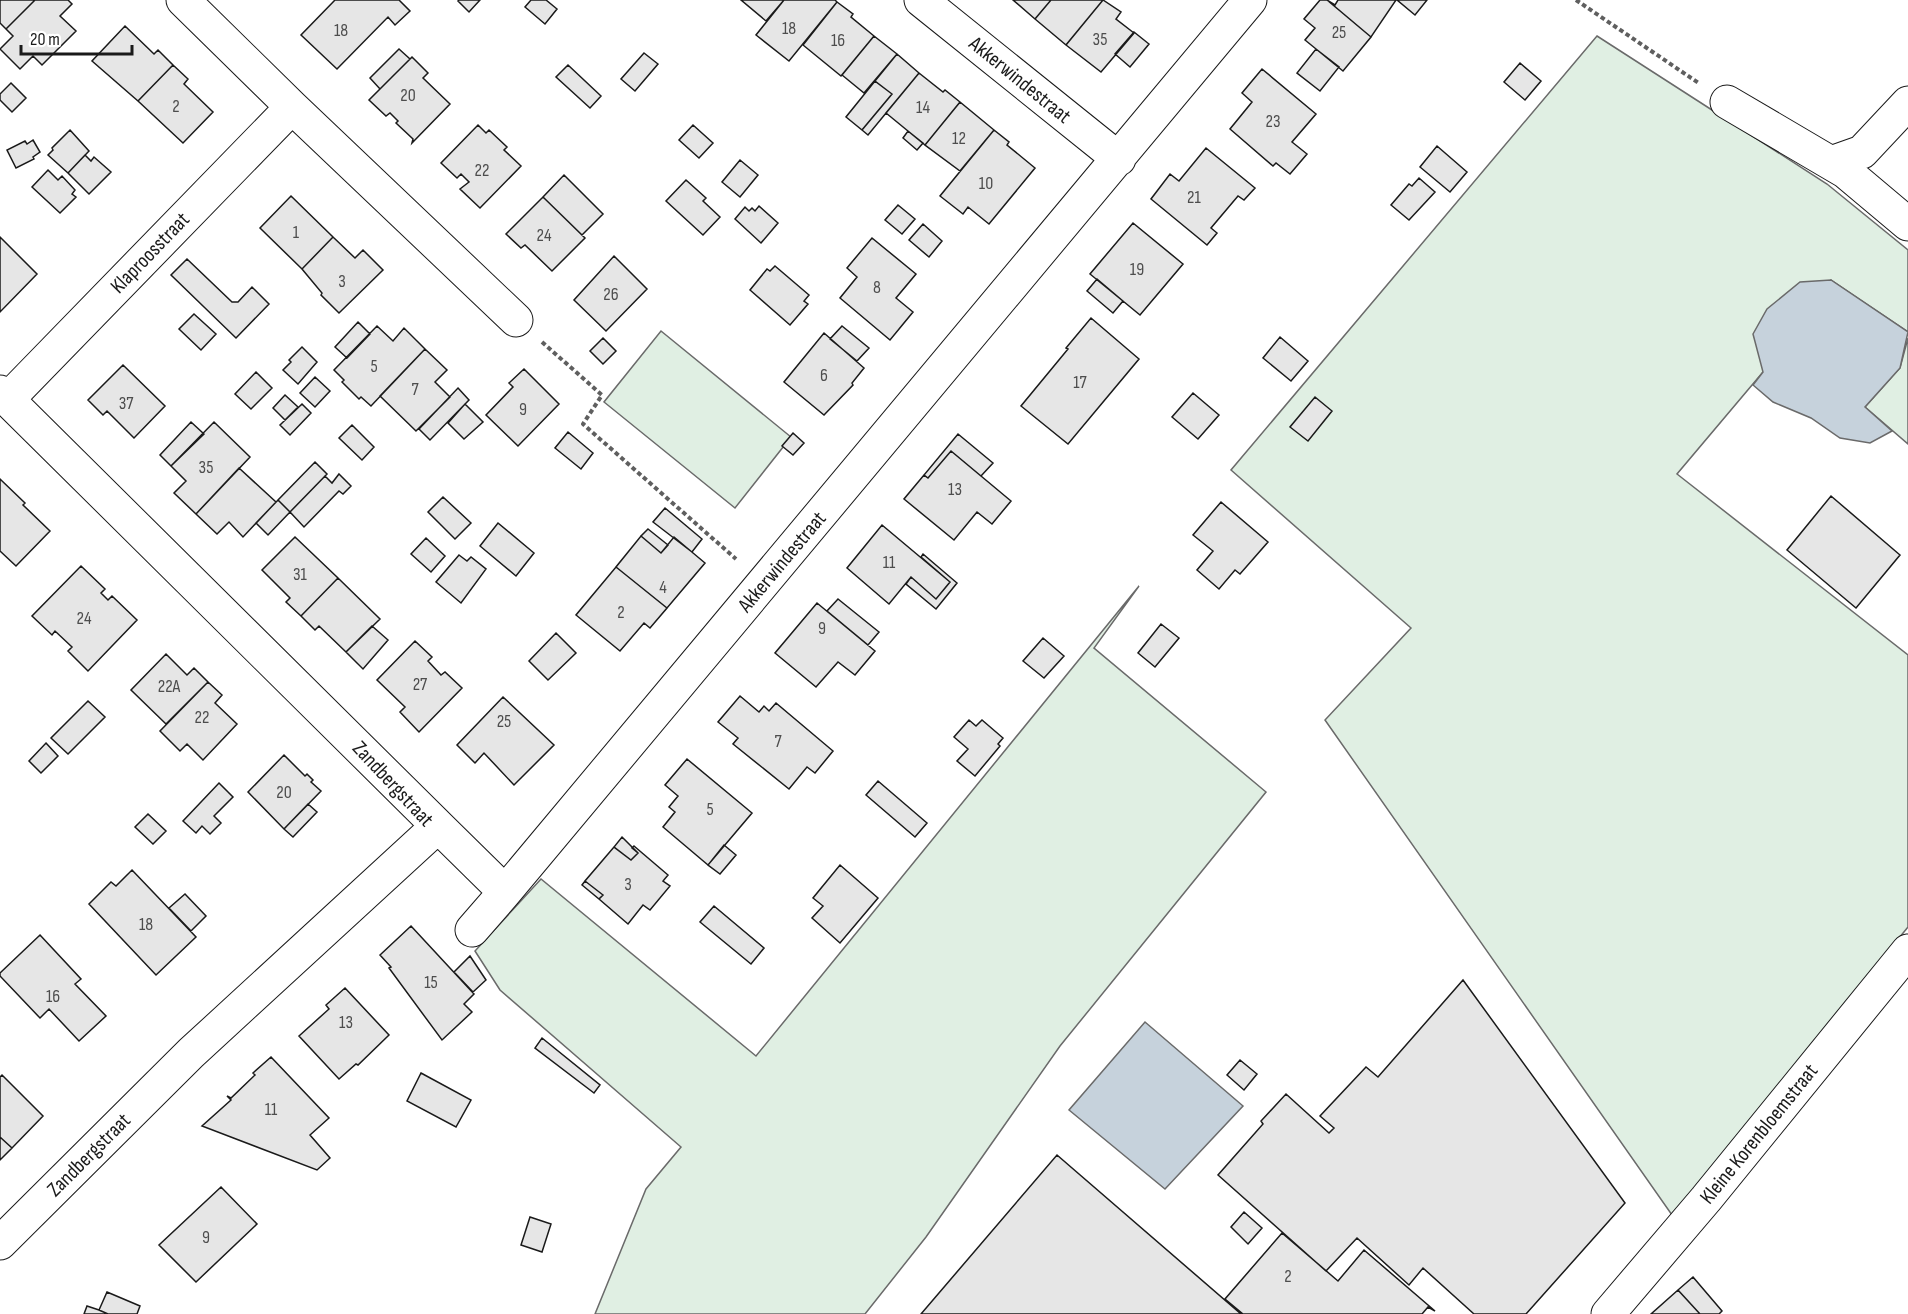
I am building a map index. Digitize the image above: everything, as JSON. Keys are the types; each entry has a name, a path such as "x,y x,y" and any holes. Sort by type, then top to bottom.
{"street":[{"path":"183,0 516,320"},
{"name":"Akkerwindestraat","path":"921,0 1119,159"},
{"name":"Akkerwindestraat","path":"505,892 1250,0"},
{"path":"1727,102 1846,172 1908,224"},
{"path":"1832,163 1862,152 1908,103"},
{"name":"Klaproosstraat","path":"4,396 292,107"},
{"name":"Zandbergstraat","path":"0,1243 191,1053 438,826 4,396"},
{"path":"438,826 505,892 472,930"},
{"name":"Kleine Korenbloemstraat","path":"1608,1314 1706,1199 1908,951"}],"path":[{"path":"1576,0 1727,102"},
{"path":"516,320 602,395 583,424 764,583"}],"green space":[{"path":"1597,36 1827,184 1908,250 1908,332 1831,280 1763,372 1677,474 1908,655 1908,927 1672,1215 1325,720 1411,628 1231,470"},
{"path":"661,331 791,437 735,508 604,402"},
{"path":"1908,338 1908,444 1865,407 1900,368"},
{"path":"1139,586 1094,648 1266,792 1060,1046 926,1237 865,1314 595,1314 646,1189 681,1147 500,990 475,951 541,879 756,1056"}],"shaded area":[{"path":"1831,280 1908,332 1900,368 1865,407 1892,431 1870,443 1840,438 1811,418 1773,402 1753,385 1763,372 1753,334 1767,309 1800,282"},
{"path":"1145,1022 1243,1106 1165,1189 1069,1110"}],"building":[{"path":"0,0 35,0 6,29 0,23"},
{"path":"35,0 68,0 72,4 60,16 76,31 42,65 33,56 20,69 0,49 13,36 6,29"},
{"path":"335,0 399,0 410,11 395,25 388,17 337,69 301,35"},
{"path":"459,0 480,0 469,12"},
{"path":"531,0 546,0 557,9 545,24 525,7"},
{"path":"741,0 784,0 766,21"},
{"path":"784,0 835,0 837,2 789,61 756,35"},
{"path":"1013,0 1051,0 1035,19"},
{"path":"1051,0 1103,0 1066,45 1035,19"},
{"path":"1103,0 1121,12 1116,19 1134,33 1101,72 1066,45"},
{"path":"1320,0 1327,0 1371,37 1343,71 1305,40 1315,28 1304,19"},
{"path":"1327,0 1335,5 1338,0 1396,0 1371,37"},
{"path":"1397,0 1427,0 1415,15"},
{"path":"837,2 853,14 851,17 874,36 841,76 803,45"},
{"path":"125,26 154,54 158,50 173,65 138,101 92,61"},
{"path":"1134,32 1149,44 1130,67 1115,54"},
{"path":"874,36 897,54 864,93 842,75"},
{"path":"399,49 410,59 380,89 370,78"},
{"path":"1316,49 1339,67 1320,91 1297,73"},
{"path":"644,53 658,64 635,91 621,79"},
{"path":"897,54 919,73 868,135 862,130 892,94 875,81"},
{"path":"412,57 428,73 423,78 450,104 412,143 413,139 396,123 398,121 390,113 386,116 369,100"},
{"path":"1520,63 1541,81 1525,100 1504,82"},
{"path":"173,65 188,79 184,84 213,112 183,143 138,101"},
{"path":"568,65 601,96 590,108 556,77"},
{"path":"1262,69 1316,114 1292,142 1307,154 1290,174 1276,163 1273,166 1230,129 1252,102 1242,93"},
{"path":"919,73 960,102 925,145 886,113"},
{"path":"875,81 892,94 862,130 846,117"},
{"path":"11,83 26,98 12,112 0,100 0,94"},
{"path":"960,102 994,130 960,171 925,145"},
{"path":"478,125 486,133 489,130 507,147 504,150 521,166 480,208 460,189 469,182 461,174 457,178 441,163"},
{"path":"693,125 713,143 699,158 679,140"},
{"path":"70,130 89,151 68,173 48,155"},
{"path":"994,130 1009,142 1007,145 1035,168 989,224 968,207 963,214 940,196"},
{"path":"908,131 923,143 917,150 903,138"},
{"path":"33,140 40,152 33,157 34,159 16,168 7,150 25,141 27,144"},
{"path":"1437,146 1467,172 1450,192 1420,167"},
{"path":"1206,148 1255,188 1244,200 1238,196 1211,228 1217,233 1207,245 1151,199 1170,174 1179,181"},
{"path":"85,155 91,161 94,157 111,172 89,194 68,173"},
{"path":"740,160 758,175 740,197 722,182"},
{"path":"48,170 58,180 62,176 75,190 72,194 76,197 60,213 32,187"},
{"path":"564,175 603,214 582,235 543,197"},
{"path":"1419,178 1435,192 1409,220 1391,205 1409,184 1412,186"},
{"path":"686,180 706,198 703,201 720,217 703,235 666,201"},
{"path":"291,196 333,237 302,269 260,228"},
{"path":"543,197 585,238 552,271 525,245 521,248 506,234"},
{"path":"898,205 915,219 902,234 885,220"},
{"path":"759,206 778,223 761,243 735,219 745,207 749,211 752,208 755,211"},
{"path":"1133,223 1183,264 1140,315 1090,274"},
{"path":"923,224 942,241 929,257 909,240"},
{"path":"0,237 37,274 0,312"},
{"path":"333,237 355,258 363,250 383,270 339,313 321,295 322,293 302,269"},
{"path":"872,238 916,274 896,298 913,312 890,340 840,298 857,277 847,268"},
{"path":"614,256 647,289 606,331 574,300"},
{"path":"187,259 232,302 238,302 252,287 269,304 236,338 171,275"},
{"path":"775,266 809,295 804,301 808,304 790,325 750,290 767,269 770,271"},
{"path":"1097,279 1123,301 1113,313 1087,291"},
{"path":"194,314 216,334 201,350 179,329"},
{"path":"1091,318 1139,359 1068,444 1021,406"},
{"path":"358,322 370,334 347,358 335,347"},
{"path":"377,326 393,341 404,328 425,349 371,406 361,397 359,399 334,370"},
{"path":"842,326 869,348 857,361 830,339"},
{"path":"824,333 864,368 852,383 853,385 824,415 784,382"},
{"path":"1280,337 1308,361 1291,381 1263,358"},
{"path":"603,338 616,351 603,364 590,351"},
{"path":"302,347 317,362 298,384 283,370"},
{"path":"425,349 447,370 435,382 450,397 416,431 380,396"},
{"path":"123,365 165,406 134,438 107,411 103,415 88,400"},
{"path":"524,369 559,404 518,446 486,415 513,387 509,383"},
{"path":"256,372 272,388 251,409 235,394"},
{"path":"315,377 330,391 315,407 300,393"},
{"path":"458,388 469,400 430,440 419,429"},
{"path":"1193,393 1219,415 1198,439 1172,417"},
{"path":"285,395 298,407 285,420 273,408"},
{"path":"1315,397 1332,411 1308,441 1290,427"},
{"path":"302,404 311,413 290,435 280,425"},
{"path":"465,404 483,422 464,439 448,423"},
{"path":"191,422 204,434 171,466 160,455"},
{"path":"214,422 250,457 196,514 174,493 186,481 171,466"},
{"path":"352,425 374,447 362,460 339,438"},
{"path":"568,432 593,453 581,469 555,448"},
{"path":"793,433 804,443 793,455 782,446"},
{"path":"958,434 993,463 981,476 951,451 928,478 924,475"},
{"path":"951,451 1011,501 992,524 977,512 954,540 904,499 924,475 928,478"},
{"path":"315,462 327,474 290,512 278,500"},
{"path":"239,468 276,502 243,537 229,522 217,534 196,514"},
{"path":"339,474 351,486 343,494 339,491 304,527 290,512 325,476 332,483"},
{"path":"0,479 50,531 16,566 0,551"},
{"path":"1831,496 1900,555 1856,608 1787,550"},
{"path":"443,497 471,523 455,539 428,512"},
{"path":"278,500 290,512 268,535 256,523"},
{"path":"1221,502 1268,542 1240,574 1235,570 1219,589 1197,570 1213,551 1193,535"},
{"path":"665,508 702,539 692,552 653,522"},
{"path":"498,523 534,553 516,576 480,546"},
{"path":"882,525 950,582 936,599 911,577 889,604 847,568"},
{"path":"648,529 668,545 661,553 641,536"},
{"path":"641,536 661,553 674,537 705,563 667,608 616,567"},
{"path":"295,537 338,578 301,616 286,602 290,598 262,570"},
{"path":"426,538 445,556 431,572 411,554"},
{"path":"923,554 957,583 936,609 906,584 911,577 936,599 950,582 921,557"},
{"path":"459,555 467,561 471,557 486,569 461,603 436,582"},
{"path":"81,566 105,589 101,593 108,600 112,596 137,620 88,671 68,651 72,647 55,631 52,635 32,616"},
{"path":"616,567 667,608 650,628 644,623 620,651 576,615"},
{"path":"338,578 380,619 346,652 319,626 315,630 301,616"},
{"path":"838,599 879,632 868,645 827,611"},
{"path":"817,603 875,651 855,675 838,662 816,687 775,653"},
{"path":"1161,624 1179,638 1155,667 1138,653"},
{"path":"372,626 388,640 363,669 346,652"},
{"path":"556,633 576,653 548,680 529,661"},
{"path":"1043,638 1064,656 1044,678 1023,661"},
{"path":"415,641 432,657 428,661 441,675 445,672 462,688 419,732 400,712 405,707 377,680"},
{"path":"166,654 187,675 194,668 208,682 166,724 131,690"},
{"path":"208,682 222,695 215,703 237,724 203,760 187,744 180,751 160,731"},
{"path":"740,696 759,712 764,706 769,711 776,703 833,751 815,773 807,767 789,789 733,744 738,738 718,722"},
{"path":"503,697 554,745 514,785 484,753 475,763 457,745"},
{"path":"88,701 105,717 68,754 51,738"},
{"path":"969,720 976,726 982,720 1003,738 998,744 1000,746 975,776 957,761 968,749 954,737"},
{"path":"46,743 58,756 41,773 29,761"},
{"path":"284,755 305,776 307,774 313,780 311,782 321,791 284,829 248,792"},
{"path":"687,759 752,813 708,865 663,827 675,812 669,807 678,796 665,785"},
{"path":"878,781 927,823 915,837 866,795"},
{"path":"219,783 233,797 214,816 221,823 210,834 202,826 196,833 183,821"},
{"path":"308,804 317,812 293,837 284,829"},
{"path":"148,814 166,831 153,844 135,827"},
{"path":"622,837 638,853 631,860 614,847"},
{"path":"724,845 736,855 720,874 708,865"},
{"path":"634,846 668,875 663,881 670,886 650,910 643,905 628,924 599,899 603,895 585,881 614,847 631,860 638,853 632,848"},
{"path":"840,865 878,898 840,943 812,918 823,906 813,898"},
{"path":"132,870 196,937 156,975 89,904 111,882 116,886"},
{"path":"585,881 603,895 599,899 582,885"},
{"path":"185,894 206,916 191,931 169,908"},
{"path":"714,906 764,948 751,964 700,922"},
{"path":"411,926 474,994 464,1004 472,1012 442,1040 389,968 391,967 380,955"},
{"path":"40,935 81,979 75,984 106,1016 79,1041 49,1009 40,1018 0,976 0,973"},
{"path":"470,956 486,980 473,992 454,972"},
{"path":"1463,980 1625,1203 1526,1314 1474,1314 1423,1268 1409,1285 1357,1238 1326,1271 1218,1175 1286,1094 1329,1133 1334,1128 1320,1116 1366,1067 1378,1077"},
{"path":"345,988 389,1035 358,1065 356,1064 339,1079 299,1036 329,1009 326,1005"},
{"path":"542,1038 600,1085 594,1093 535,1048"},
{"path":"271,1057 329,1118 310,1135 330,1158 317,1170 202,1126 231,1100 227,1096 231,1098"},
{"path":"1240,1060 1257,1074 1244,1090 1227,1075"},
{"path":"421,1073 471,1100 456,1127 407,1101"},
{"path":"2,1075 43,1116 12,1148 0,1137 0,1077"},
{"path":"0,1137 12,1148 0,1160"},
{"path":"1057,1155 1241,1314 921,1314"},
{"path":"221,1187 257,1224 196,1282 159,1245"},
{"path":"1244,1212 1262,1228 1248,1244 1231,1227"},
{"path":"530,1217 551,1224 542,1252 521,1245"},
{"path":"1282,1233 1338,1281 1364,1250 1435,1311 1428,1307 1422,1314 1243,1314 1225,1299"},
{"path":"1693,1277 1722,1311 1719,1314 1700,1314 1678,1290"},
{"path":"1678,1290 1700,1314 1651,1314"},
{"path":"107,1292 140,1306 137,1314 108,1314 99,1310"},
{"path":"87,1306 99,1310 108,1314 84,1314"}]}
